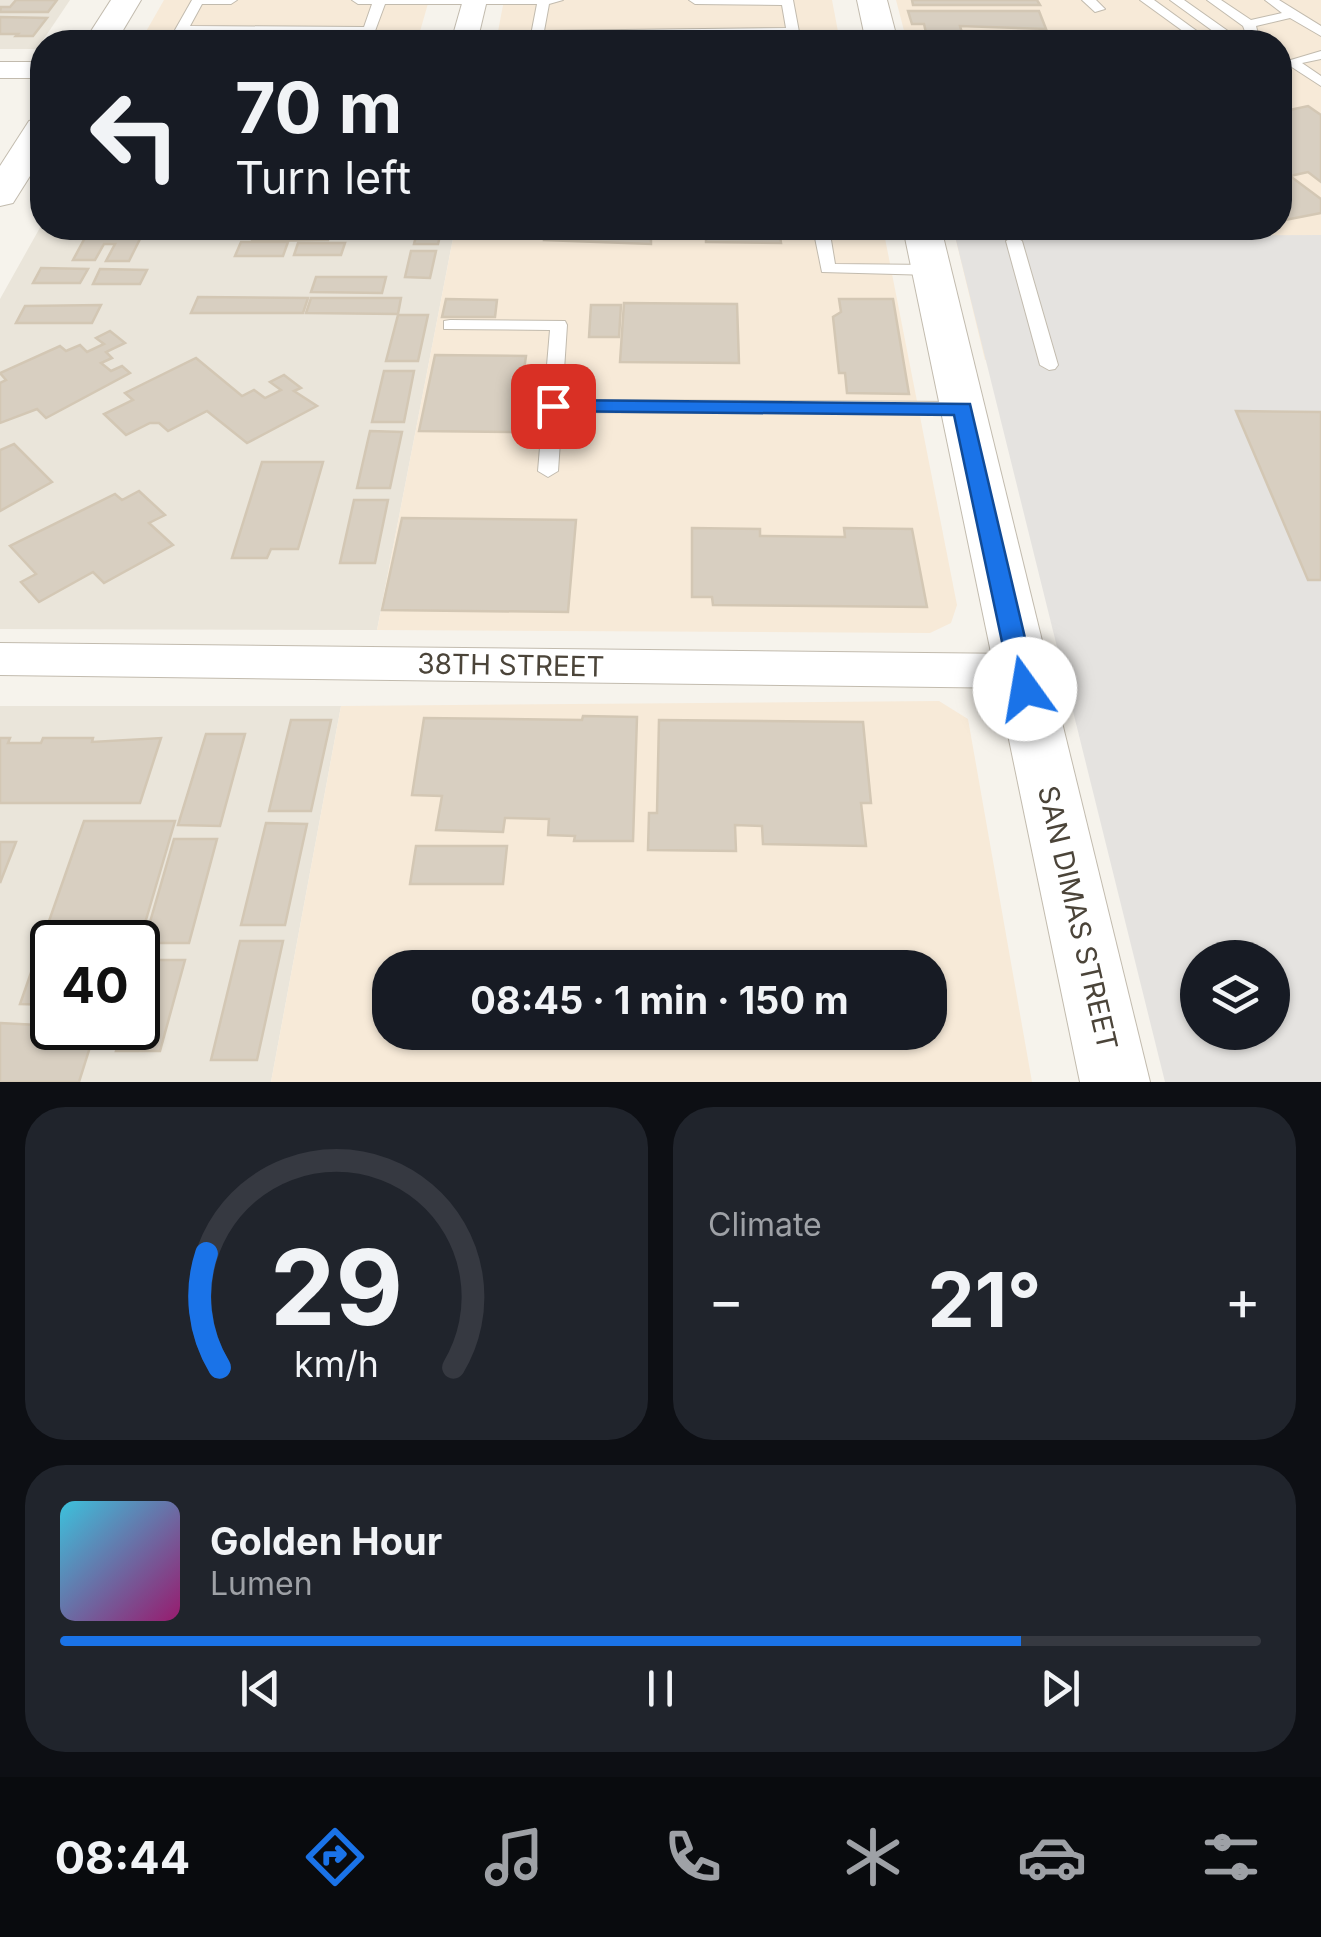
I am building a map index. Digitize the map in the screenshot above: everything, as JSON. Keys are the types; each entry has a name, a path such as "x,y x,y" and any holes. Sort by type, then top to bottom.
{"street":[{"path":"107,30 126,0"},
{"path":"467,30 475,0"},
{"path":"872,0 879,30"},
{"path":"0,70 30,70"},
{"path":"0,195 30,148"},
{"name":"SAN DIMAS STREET","path":"927,249 1115,1082"},
{"name":"38TH STREET","path":"0,659 1021,671"}],"lane":[{"path":"181,30 198,0 231,0"},
{"path":"358,0 556,0"},
{"path":"370,30 380,0"},
{"path":"538,30 544,0"},
{"path":"695,0 788,1 793,30"},
{"path":"1146,0 1189,30"},
{"path":"1176,0 1219,30"},
{"path":"1213,0 1248,30"},
{"path":"1271,0 1321,32"},
{"path":"1263,30 1292,14"},
{"path":"1292,59 1321,56"},
{"path":"1292,65 1321,82"},
{"path":"823,240 828,269 927,249"},
{"path":"1014,242 1050,364"},
{"path":"450,325 559,325 548,471"},
{"path":"553,406 963,408"}],"shaded area":[{"path":"0,0 70,0 50,30 30,30 30,49 0,49"},
{"path":"164,0 429,0 420,30 147,30"},
{"path":"504,0 832,0 838,30 498,30"},
{"path":"896,0 1321,0 1321,354 985,360 956,240 1292,240 1292,30 904,30"},
{"path":"1292,235 1321,235 1321,1082 1165,1082 956,240 1292,240"},
{"path":"33,240 453,240 377,630 0,629 0,299"},
{"path":"453,240 885,240 957,605 951,623 930,633 377,630"},
{"path":"939,701 968,719 1032,1082 271,1082 341,706"},
{"path":"0,706 341,706 271,1082 0,1082"}],"building":[{"path":"16,0 57,0 48,12 0,12 1,7 10,7"},
{"path":"912,0 1037,0 1040,5 913,5"},
{"path":"908,11 1039,11 1046,29 960,26 961,30 925,30 924,24 912,24"},
{"path":"0,17 47,18 38,30 30,30 30,36 0,34"},
{"path":"1308,106 1321,115 1321,182 1308,172 1292,176 1292,109"},
{"path":"1292,177 1321,199 1321,213 1292,219"},
{"path":"84,240 140,240 129,261 106,261 115,244 104,244 95,260 73,260"},
{"path":"415,240 439,240 438,244 414,244"},
{"path":"544,240 651,240 651,244"},
{"path":"781,240 781,243 706,242"},
{"path":"241,242 288,242 283,256 235,256"},
{"path":"298,243 345,243 341,255 294,255"},
{"path":"411,251 436,251 430,278 405,277"},
{"path":"41,268 88,269 80,283 33,283"},
{"path":"100,269 147,270 140,284 93,284"},
{"path":"316,277 386,277 382,293 311,292"},
{"path":"198,297 308,298 303,313 191,313"},
{"path":"311,298 401,298 398,314 306,313"},
{"path":"446,299 497,300 495,317 442,317"},
{"path":"839,299 893,299 909,394 847,393 845,373 839,373 833,317 841,312"},
{"path":"624,303 737,304 739,363 620,362"},
{"path":"101,305 92,323 16,323 25,306"},
{"path":"591,305 621,305 619,337 589,337"},
{"path":"398,315 428,315 418,361 386,361"},
{"path":"110,331 125,343 106,352 112,358 101,363 111,371 122,366 130,373 46,418 37,409 0,423 0,383 6,380 0,373 60,346 66,351 80,345 87,352 104,344 96,338"},
{"path":"435,355 526,356 515,432 419,431"},
{"path":"196,358 242,396 254,390 265,398 281,390 270,382 284,375 301,388 294,391 317,406 247,443 207,411 168,431 159,423 150,423 126,435 104,414 133,400 125,393"},
{"path":"384,371 414,371 404,422 372,422"},
{"path":"1236,411 1321,412 1321,580 1308,580"},
{"path":"370,431 402,432 390,488 357,488"},
{"path":"14,444 52,482 0,511 0,450"},
{"path":"262,462 323,462 298,549 271,549 267,558 232,558"},
{"path":"139,491 165,515 149,523 173,545 104,583 93,572 39,602 21,582 36,574 10,546 115,494 122,500"},
{"path":"354,500 388,500 375,563 340,563"},
{"path":"402,518 576,520 568,612 382,610"},
{"path":"692,528 760,529 760,536 845,537 844,528 912,529 927,607 713,605 712,597 692,597"},
{"path":"583,716 637,717 633,841 574,841 575,836 548,835 549,819 505,818 503,832 436,830 442,796 412,795 424,718 582,720"},
{"path":"291,720 331,720 311,811 269,811"},
{"path":"659,720 863,722 871,803 861,803 866,846 763,844 762,826 735,825 736,851 648,850 649,813 657,813"},
{"path":"206,734 245,734 220,826 178,825"},
{"path":"0,738 10,738 8,743 41,743 43,738 93,738 92,742 161,738 140,803 0,803"},
{"path":"84,821 175,821 146,920 49,920"},
{"path":"266,823 307,824 285,925 241,925"},
{"path":"174,839 217,839 189,943 160,943 160,920 151,920"},
{"path":"0,842 16,842 0,883"},
{"path":"416,846 507,846 503,884 410,884"},
{"path":"240,941 283,941 257,1060 211,1060"},
{"path":"160,960 185,960 160,1051 116,1051 160,1050"},
{"path":"30,975 30,1004 20,1004"},
{"path":"0,1023 30,1025 30,1050 89,1050 79,1082 0,1082"}],"route":[{"path":"553,406 963,408 1025,689"}]}
